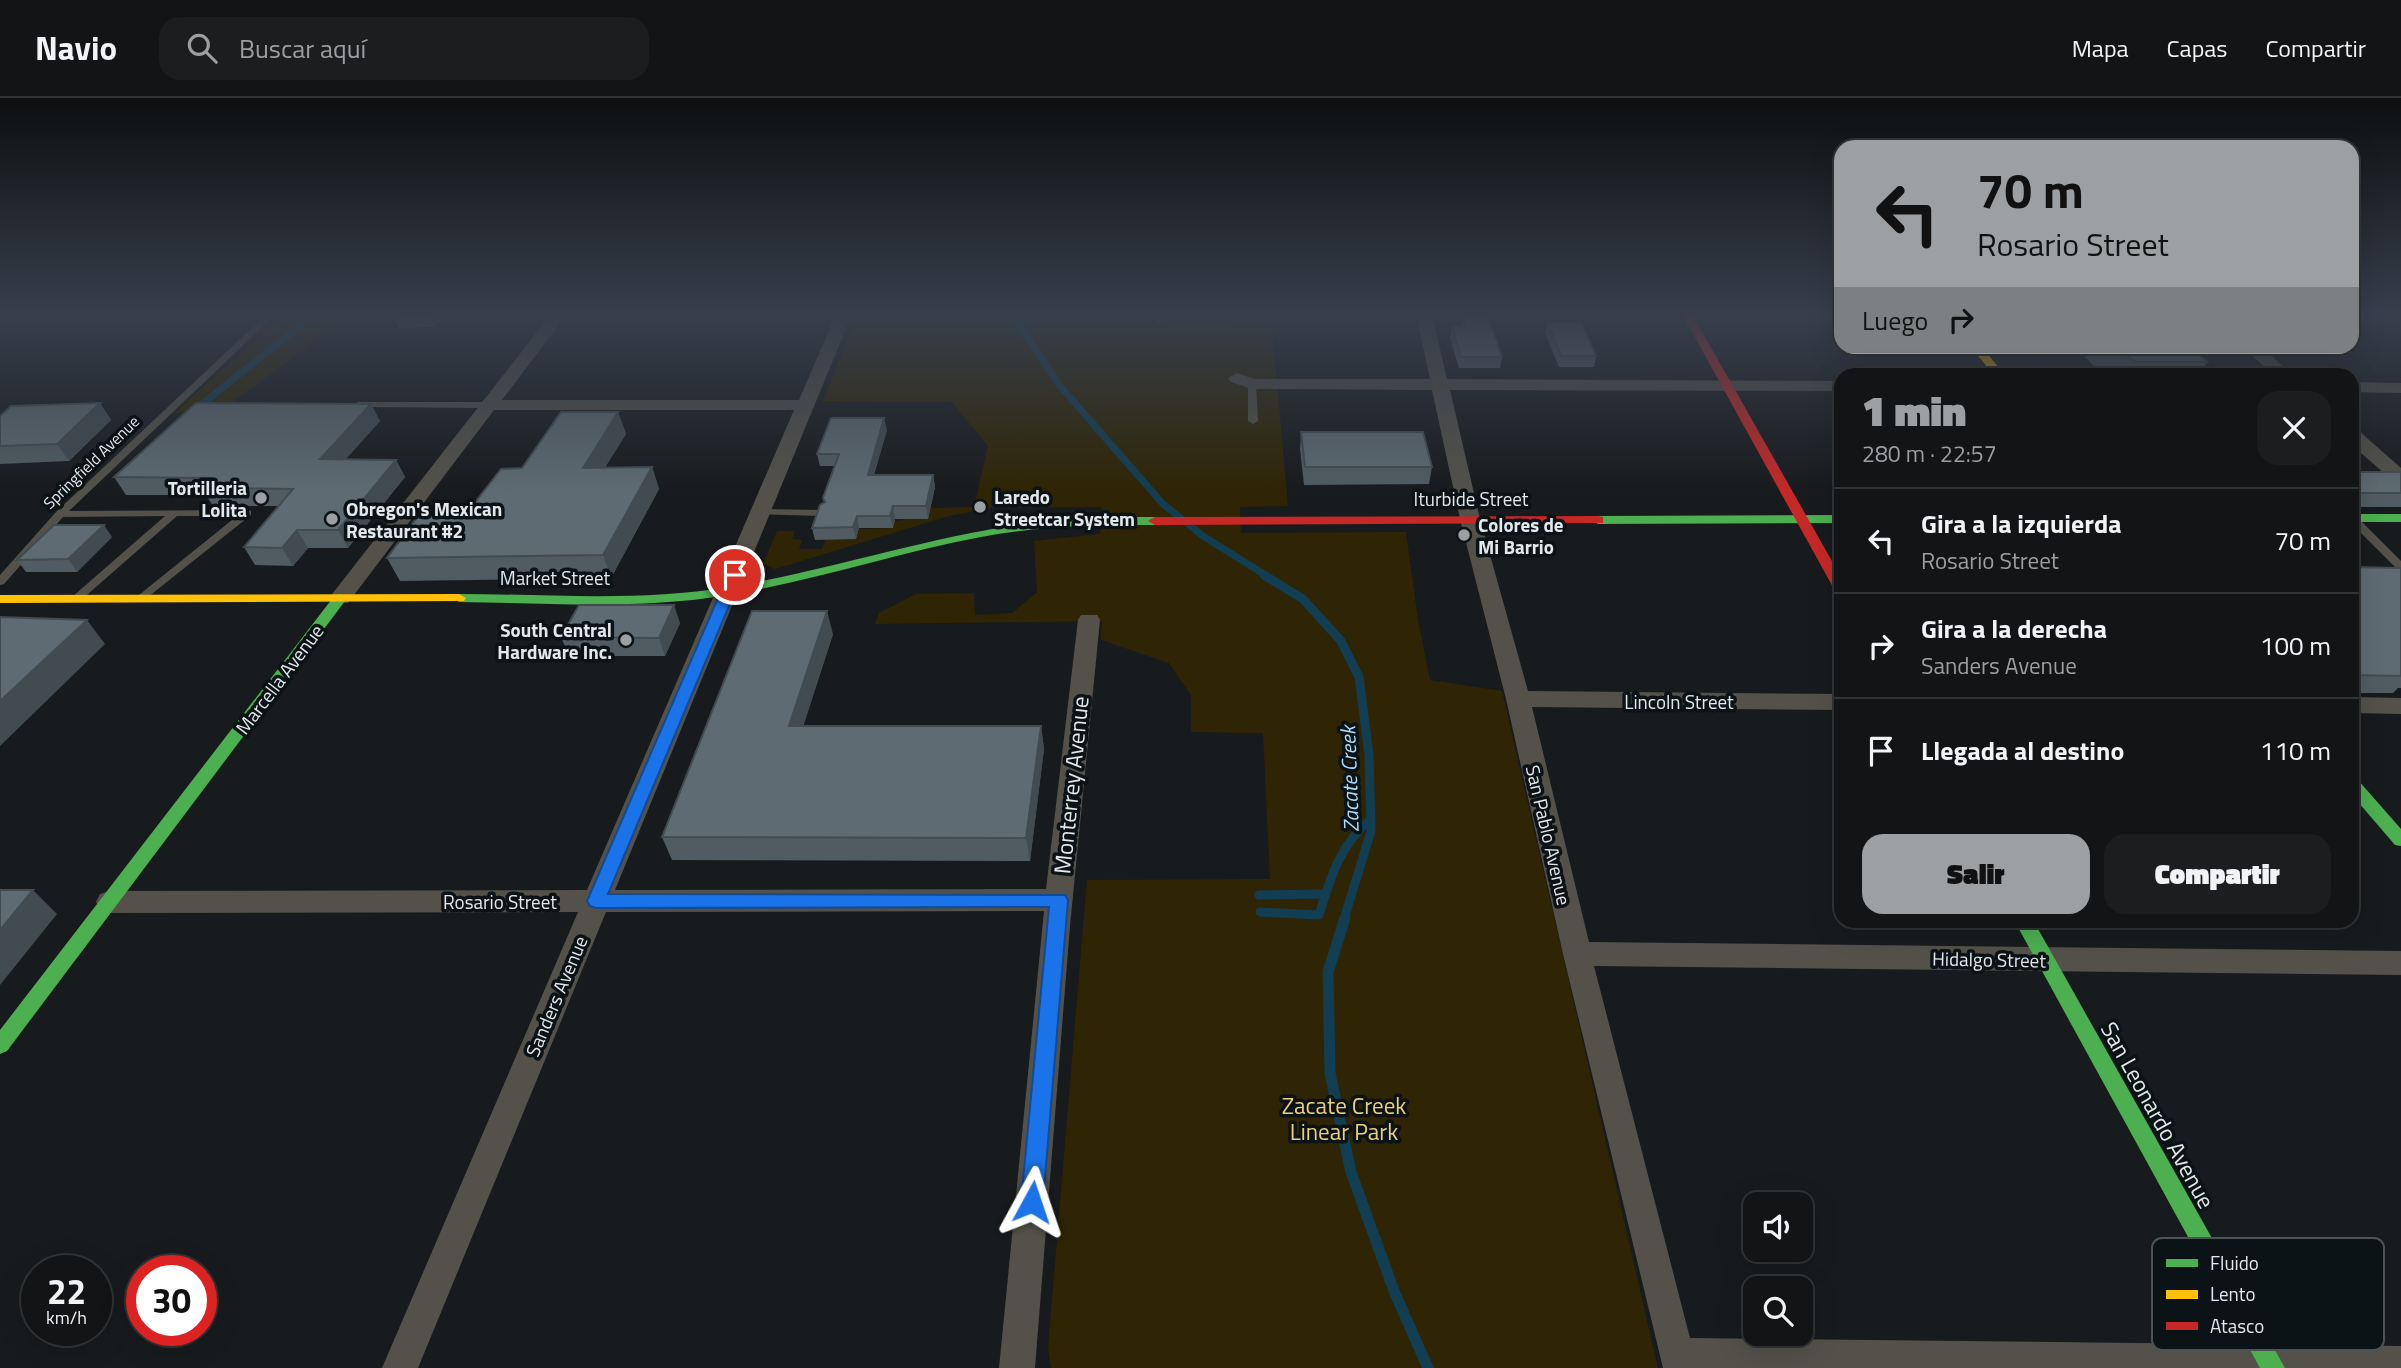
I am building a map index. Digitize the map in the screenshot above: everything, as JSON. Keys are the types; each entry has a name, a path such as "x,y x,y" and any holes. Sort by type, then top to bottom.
{"street":[{"name":"Marcella Avenue","path":"0,1045 512,373"},
{"name":"Sanders Avenue","path":"400,1368 819,373"},
{"name":"San Pablo Avenue","path":"1439,373 1470,519 1518,699 1577,954 1676,1356 2272,1366"},
{"path":"1718,373 1804,519 1834,576"},
{"path":"1244,381 1834,386"},
{"path":"2359,387 2401,388"},
{"path":"487,405 806,405"},
{"path":"2359,441 2401,478"},
{"path":"2359,518 2401,518"},
{"name":"Iturbide Street","path":"1101,520 1834,519"},
{"name":"Market Street","path":"0,599 677,598 777,583 970,533 1037,523 1101,520"},
{"name":"Monterrey Avenue","path":"1017,1368 1059,900 1089,620"},
{"name":"Lincoln Street","path":"1518,699 1834,702"},
{"path":"2359,705 2401,706"},
{"path":"2359,792 2401,840"},
{"name":"Rosario Street","path":"110,902 1059,900"},
{"name":"San Leonardo Avenue","path":"2028,928 2201,1238"},
{"name":"Hidalgo Street","path":"1577,954 2401,964"},
{"name":"San Leonardo Avenue","path":"2263,1350 2272,1366"},
{"path":"2272,1366 2401,1364"}],"lane":[{"name":"Springfield Avenue","path":"0,582 60,514 209,373"},
{"path":"1244,381 1254,421"},
{"path":"358,405 487,405"},
{"path":"761,512 820,513"},
{"path":"60,514 247,513 139,599"},
{"path":"75,599 174,514"},
{"path":"2359,525 2401,567"}],"green space":[{"path":"219,373 271,373 216,414 174,413"},
{"name":"Zacate Creek Linear Park","path":"834,373 1276,373 1288,506 1240,507 1241,533 1406,532 1418,620 1430,680 1502,691 1658,1368 1051,1368 1048,1347 1087,880 1270,879 1263,733 1191,732 1191,695 1169,663 1101,640 1102,621 875,624 879,613 916,594 974,593 975,615 1012,613 1037,592 1034,541 1100,534 1102,507 975,508 974,511 949,516 775,569 763,564 777,531 795,531 792,539 802,540 799,549 822,549 826,539 856,539 859,529 892,528 895,521 930,508 974,507 988,446 952,402 823,401"}],"building":[{"path":"100,403 57,444 0,446 0,416 11,406"},
{"path":"196,403 371,404 320,459 396,460 338,530 297,530 282,548 244,547 293,489 202,488 212,478 114,477"},
{"path":"561,412 618,412 583,468 652,467 603,555 387,558 426,505 473,505 501,469 522,468"},
{"path":"831,418 884,418 868,475 933,475 926,506 893,506 890,516 857,516 853,527 812,528 820,505 825,502 823,498 839,454 817,454"},
{"path":"1301,432 1423,432 1432,467 1305,467"},
{"path":"2359,472 2401,472 2401,493 2359,493"},
{"path":"54,525 104,525 68,559 17,560"},
{"path":"2359,567 2401,568 2401,676 2359,675"},
{"path":"579,605 674,605 659,638 561,637"},
{"path":"752,611 827,611 789,726 1041,726 1026,838 662,837"},
{"path":"0,617 87,620 0,701"},
{"path":"0,890 33,890 0,930"}],"waterway":[{"path":"201,405 241,373"},
{"name":"Zacate Creek","path":"1052,373 1163,504 1203,536 1267,576"},
{"name":"Zacate Creek","path":"1264,575 1303,599 1341,641 1359,677 1369,755 1371,819"},
{"path":"1260,912 1319,915 1332,875 1344,851 1351,839 1371,819"},
{"name":"Zacate Creek","path":"1344,919 1371,831 1371,819"},
{"path":"1259,895 1324,894"},
{"name":"Zacate Creek","path":"1345,918 1328,972 1330,1073 1351,1172 1394,1291 1428,1368"}],"traffic: fast":[{"path":"2359,518 2401,518"},
{"path":"1598,520 1834,519"},
{"path":"459,598 629,600 697,596 765,584 981,533 1069,522 1155,521"},
{"path":"0,1045 340,598"},
{"path":"2359,792 2401,840"},
{"path":"2027,928 2200,1238"},
{"path":"2263,1350 2273,1368"}],"traffic: slow":[{"path":"0,599 459,598"}],"traffic: jam":[{"path":"1720,373 1834,576"},
{"path":"1155,521 1598,520"}],"place":[{"name":"Tortilleria Lolita","path":"261,498"},
{"name":"Laredo Streetcar System","path":"980,507"},
{"name":"Obregon's Mexican Restaurant #2","path":"332,519"},
{"name":"Colores de Mi Barrio","path":"1464,535"},
{"name":"South Central Hardware Inc.","path":"626,640"}],"route":[{"path":"735,575 596,901 1059,900 1032,1202"}]}
